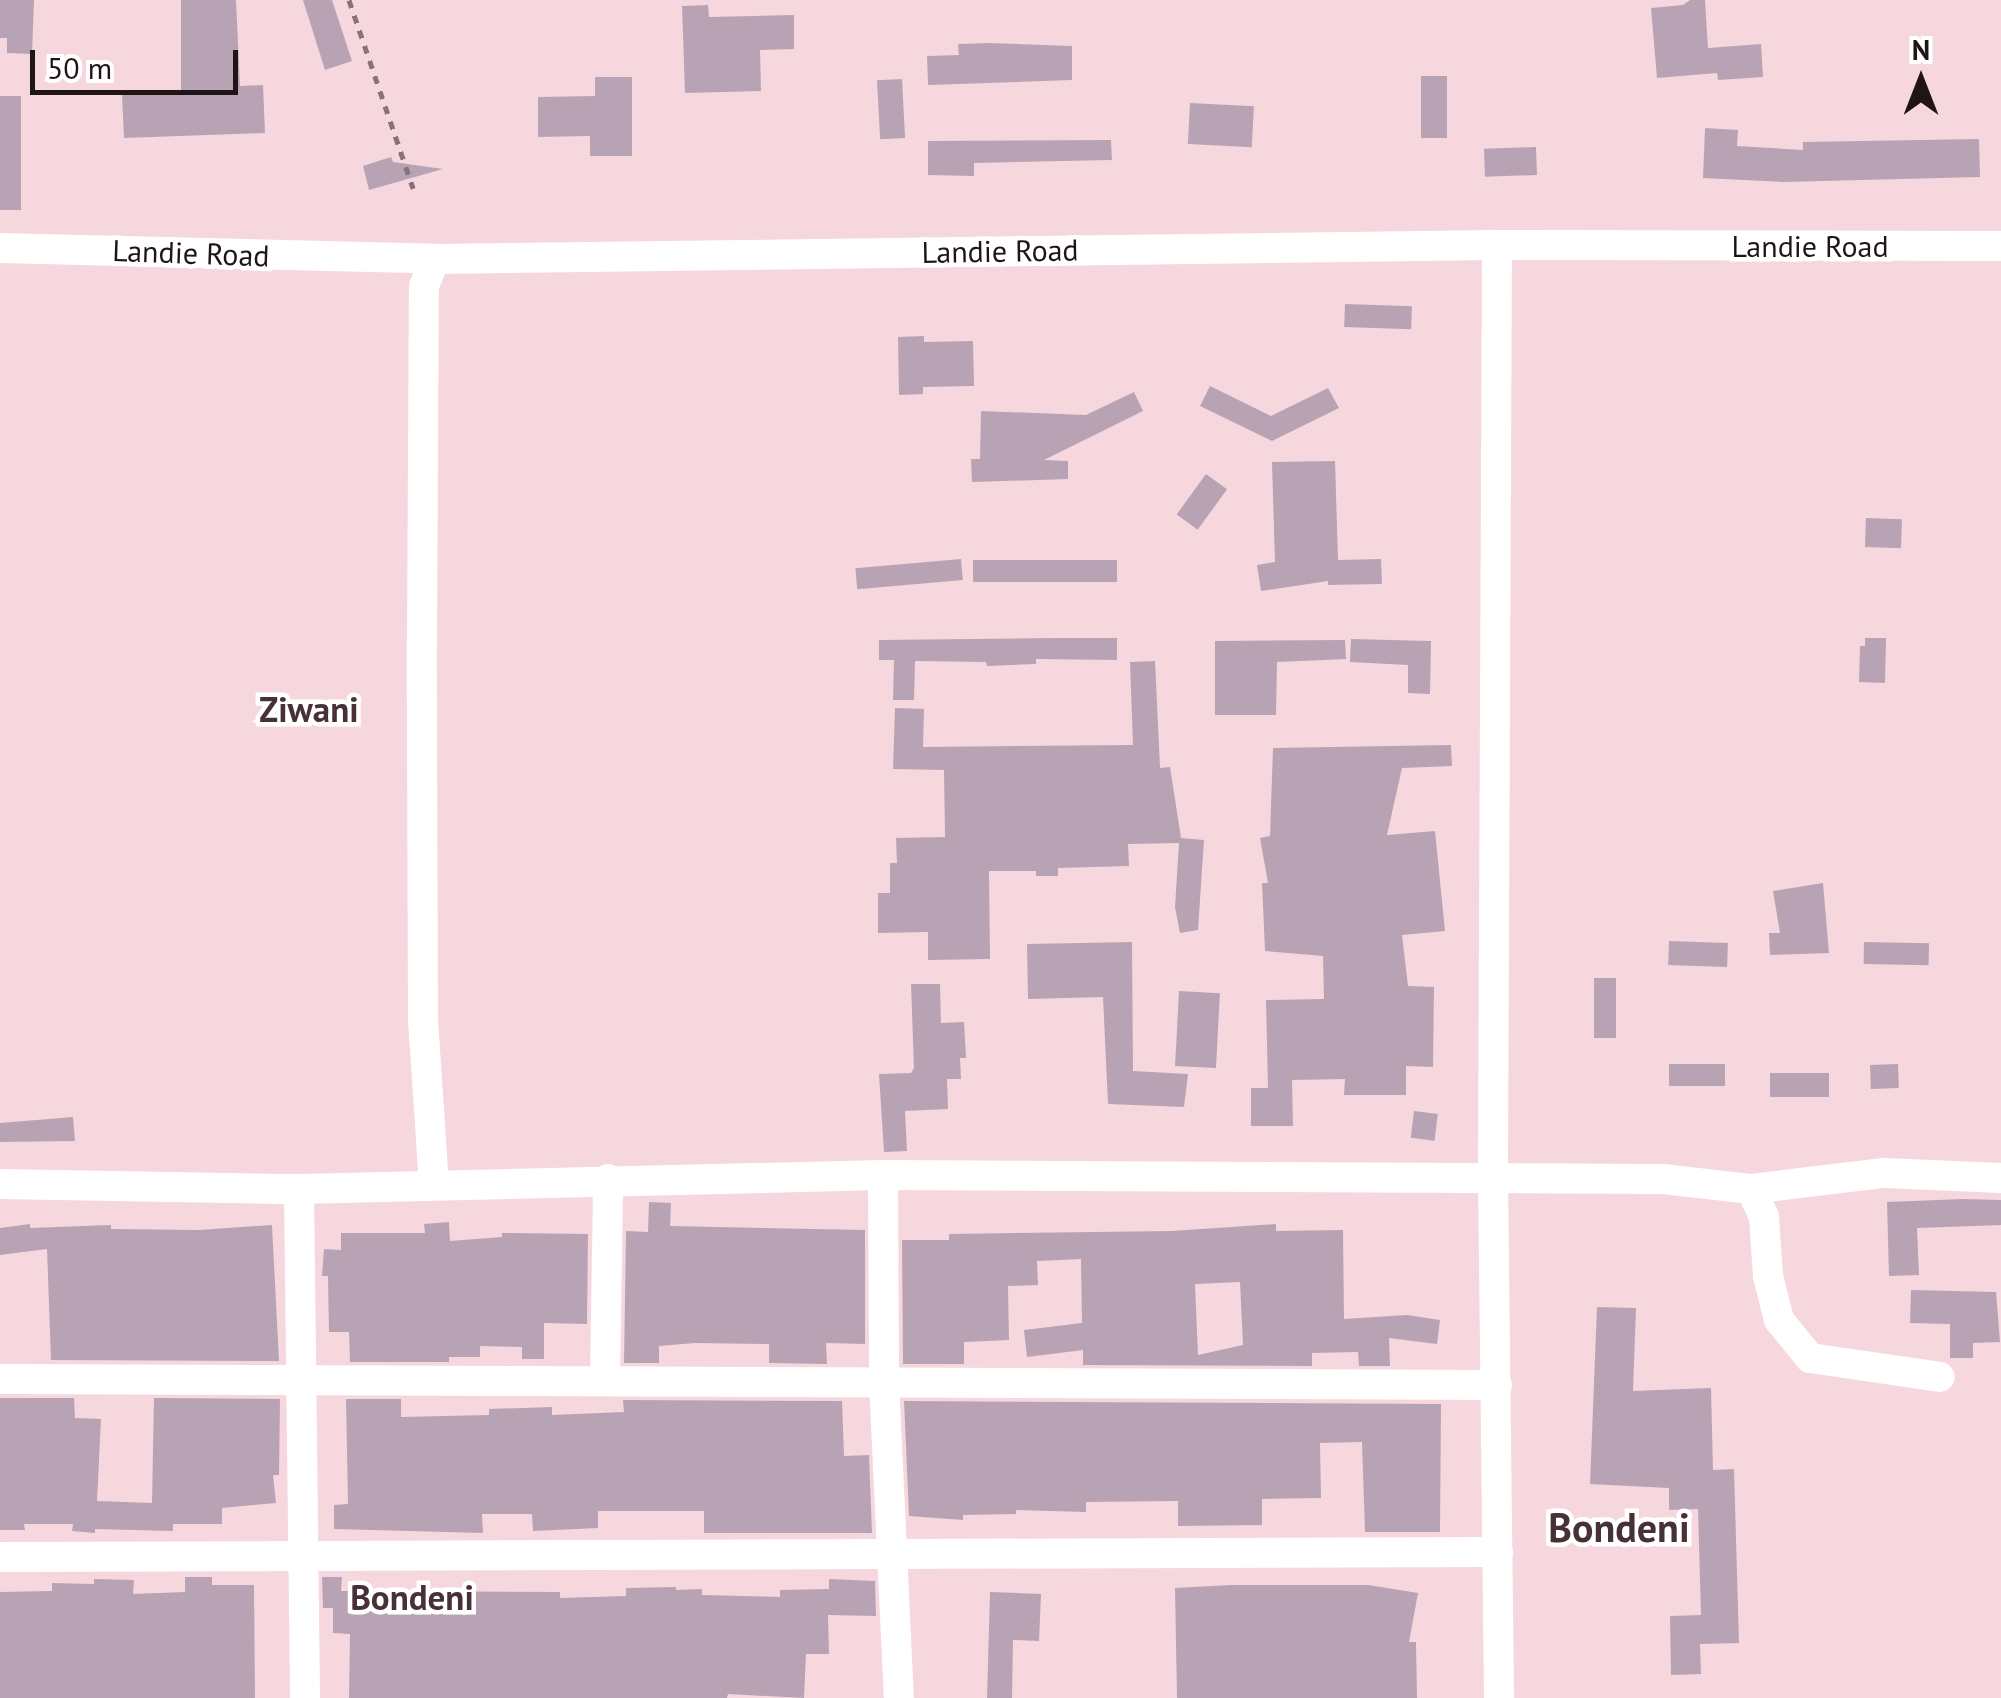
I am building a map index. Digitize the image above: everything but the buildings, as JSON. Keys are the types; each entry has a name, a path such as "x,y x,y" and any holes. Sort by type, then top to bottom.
{"street":[{"name":"Landie Road","path":"0,248 436,259 1497,244 2001,246"},
{"path":"1497,244 1493,1176 1499,1698"},
{"path":"434,1185 423,1018 422,604 424,286 436,259"},
{"path":"0,1184 300,1189 608,1178 883,1175 1493,1176 1663,1178 1751,1189 1884,1173 2001,1178"},
{"path":"883,1175 884,1382 899,1698"},
{"path":"605,1380 608,1178"},
{"path":"300,1189 306,1698"},
{"path":"1751,1189 1764,1217 1768,1276 1779,1320 1810,1358 1940,1378"},
{"path":"0,1379 1498,1385"},
{"path":"0,1556 1498,1552"}],"path":[{"path":"349,0 413,188"}],"district":[{"name":"Ziwani","path":"309,709"},
{"name":"Bondeni","path":"1619,1527"},
{"name":"Bondeni","path":"412,1597"}]}
